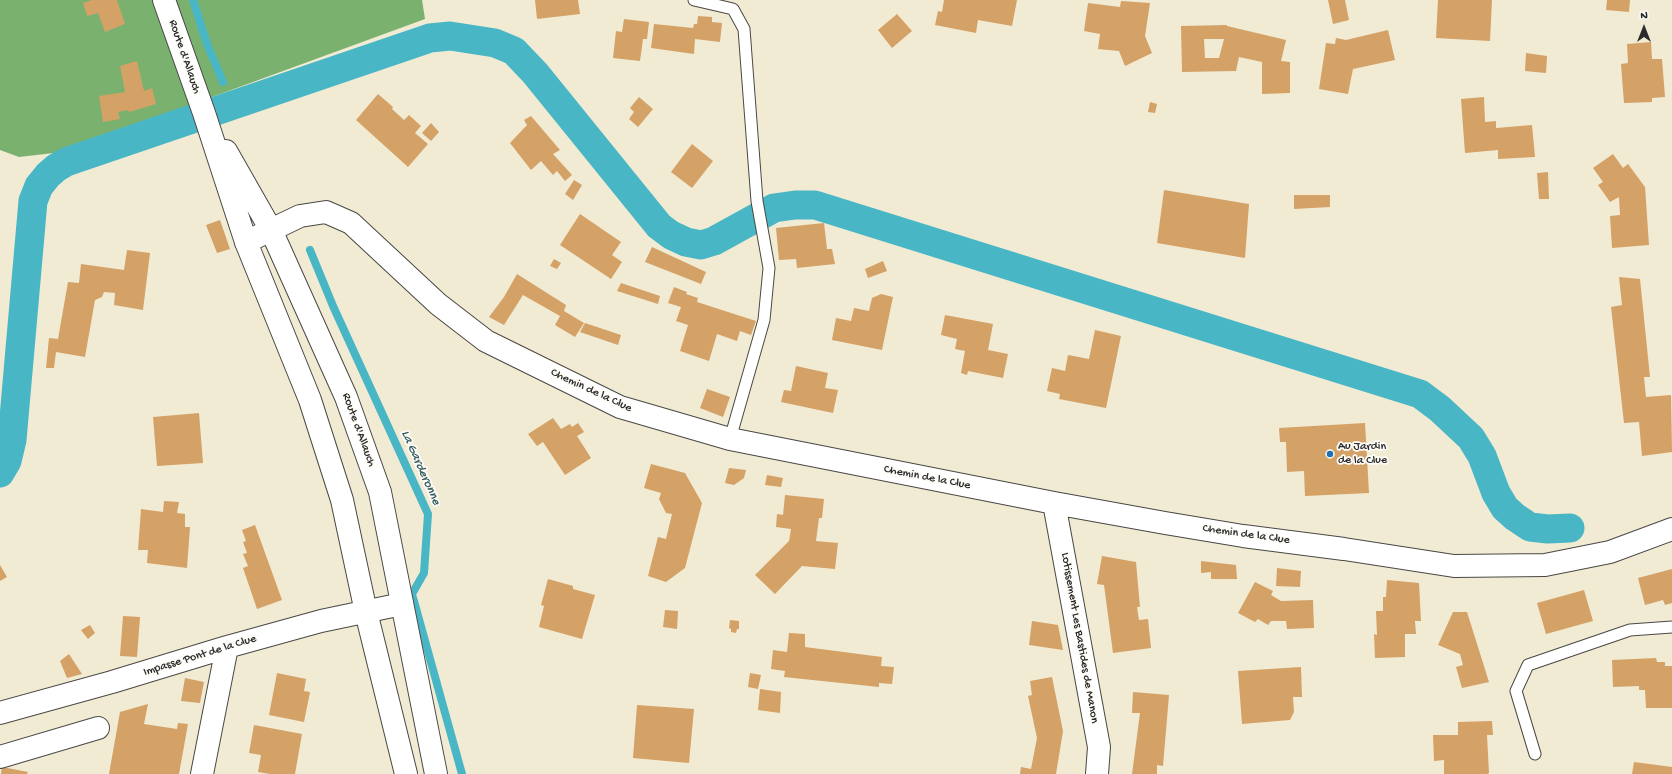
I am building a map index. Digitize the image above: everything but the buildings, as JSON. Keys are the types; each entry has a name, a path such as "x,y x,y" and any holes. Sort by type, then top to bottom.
{"street":[{"name":"Route d'Allauch","path":"164,0 204,113 246,242 310,400 342,500 366,612 406,773"},
{"name":"Route d'Allauch","path":"204,113 271,230 346,397 380,492 435,770"},
{"name":"Chemin de la Clue","path":"246,242 300,216 326,212 351,223 438,304 486,341 620,407 730,439 1054,503 1243,536 1344,549 1454,566 1545,565 1610,552 1672,529"},
{"name":"Lotissement Les Bastides de Manon","path":"1054,503 1099,747 1097,774"},
{"name":"Impasse Pont de la Clue","path":"0,713 321,621 402,604"},
{"path":"202,774 227,647"},
{"path":"0,757 98,728"},
{"path":"406,773 435,770"}],"lane":[{"path":"694,0 734,9 744,29 758,201 769,268 764,320 730,439"},
{"path":"1535,754 1516,691 1528,665 1630,630 1672,627"}],"green space":[{"path":"0,0 422,0 425,19 62,152 19,157 0,150"}],"waterway":[{"name":"La Garderonne","path":"193,0 207,44 223,82"},
{"path":"0,473 7,461 12,440 33,201 39,186 48,175 66,162 430,38 450,36 495,43 514,51 535,73 659,226 671,235 686,242 701,245 714,241 774,208 795,205 815,205 1420,394 1440,409 1471,438 1482,456 1496,493 1505,508 1515,517 1530,527 1548,529 1570,528"},
{"name":"La Garderonne","path":"310,250 333,306 428,514 424,573 412,594 462,774"}],"place":[{"name":"Au Jardin de la Clue","path":"1330,454"}]}
